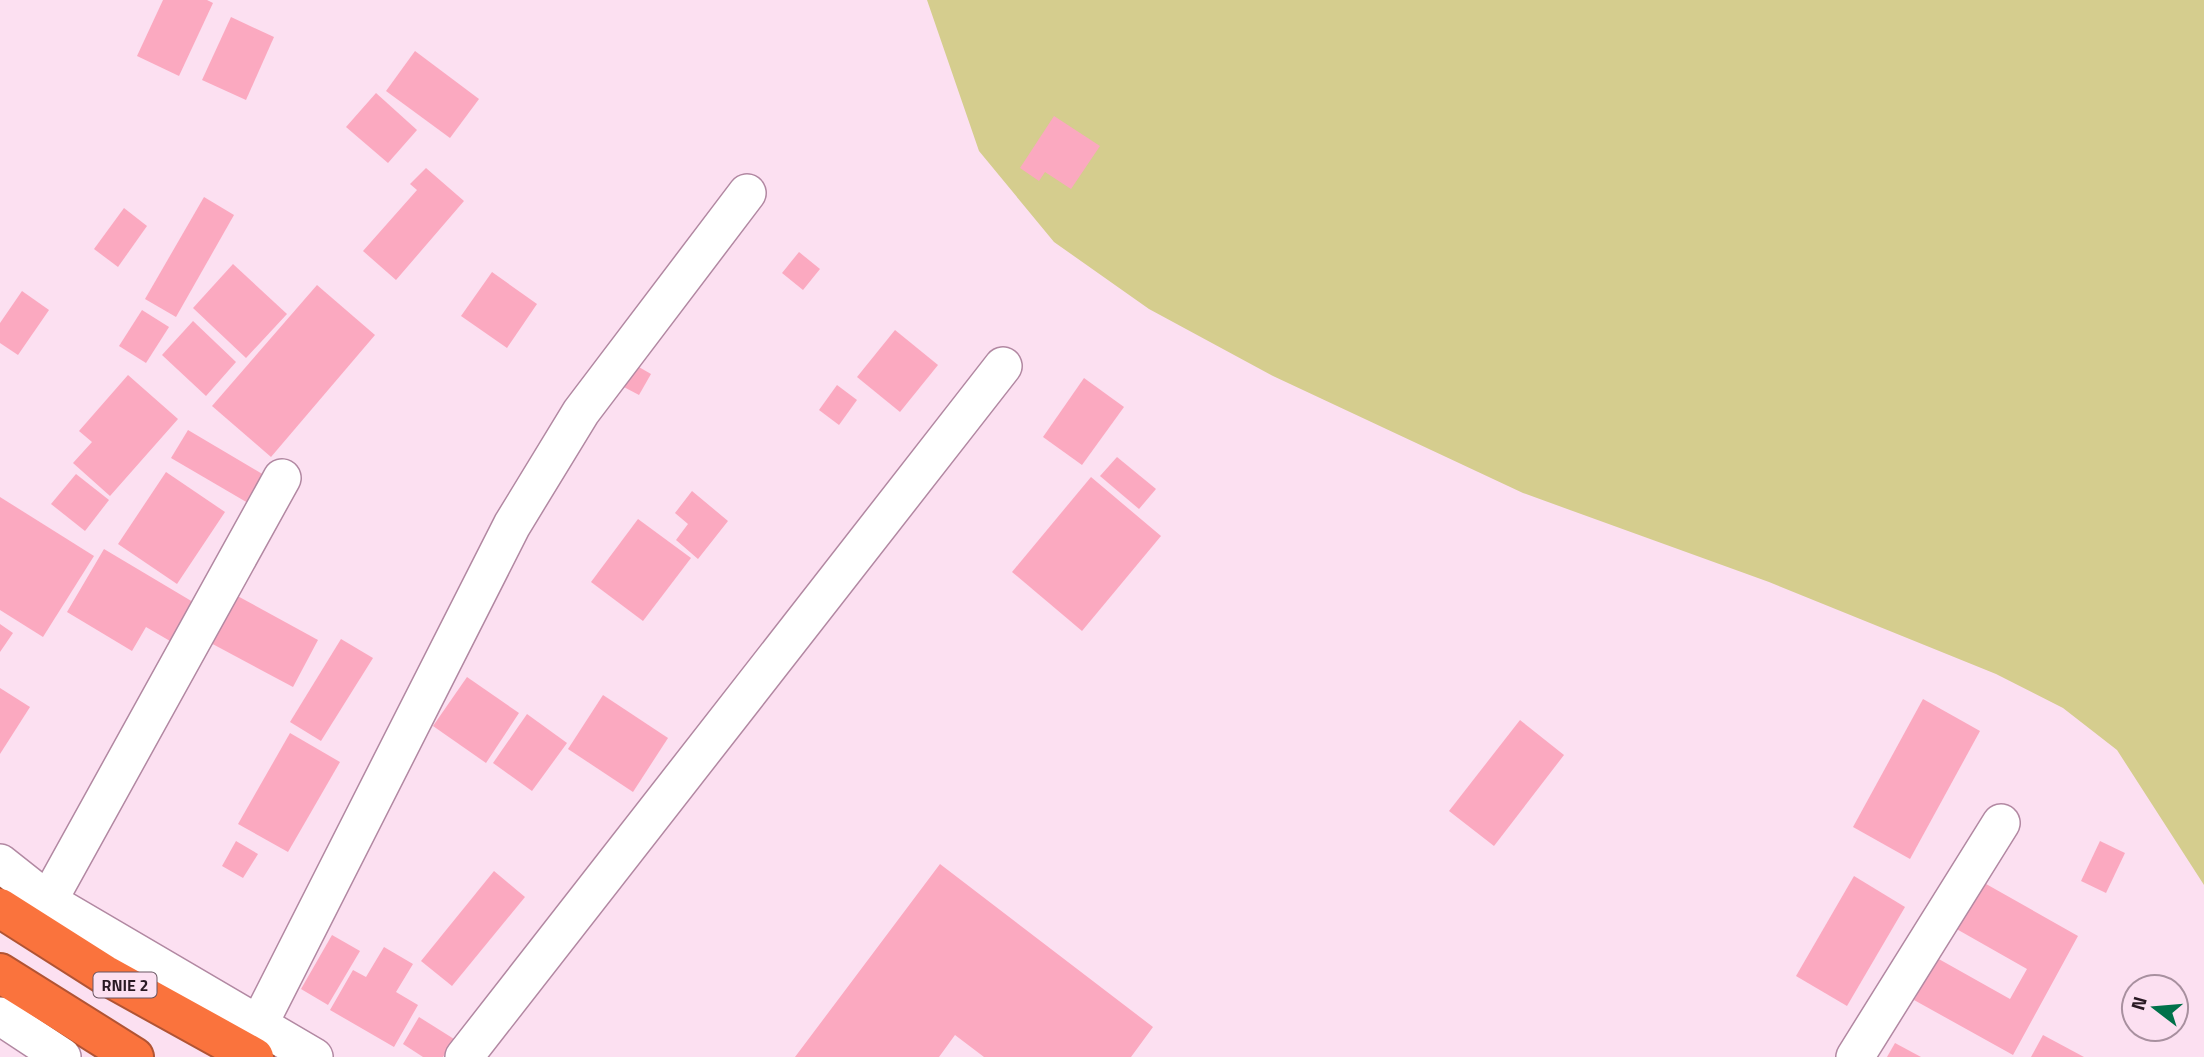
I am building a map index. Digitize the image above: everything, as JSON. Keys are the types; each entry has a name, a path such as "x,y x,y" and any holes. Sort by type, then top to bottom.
{"highway":[{"name":"RNIE 2","path":"0,908 104,974 256,1042"},
{"path":"0,973 134,1057"}],"street":[{"path":"256,1042 512,525 581,412 747,193"},
{"path":"464,1057 1003,366"},
{"path":"48,901 282,478"},
{"path":"1855,1057 2001,823"},
{"path":"0,863 48,901 256,1042 314,1057"},
{"path":"0,1016 43,1052"}],"shaded area":[{"path":"927,0 2204,0 2204,885 2117,750 2063,708 1996,674 1769,582 1523,493 1273,376 1149,309 1054,242 979,151"}],"building":[{"path":"163,0 207,0 213,3 179,76 137,56"},
{"path":"231,17 274,37 246,100 202,80"},
{"path":"415,51 479,99 450,138 386,91"},
{"path":"376,93 417,130 388,163 346,127"},
{"path":"1054,116 1100,146 1071,189 1045,172 1039,181 1020,168"},
{"path":"426,168 464,201 396,280 363,251 417,190 410,184"},
{"path":"204,197 234,215 176,317 145,299"},
{"path":"124,208 147,226 118,267 94,249"},
{"path":"799,252 820,269 803,290 782,273"},
{"path":"233,264 287,314 246,358 193,308"},
{"path":"492,272 537,304 507,348 461,316"},
{"path":"317,285 375,335 271,457 212,406"},
{"path":"22,291 49,310 18,355 0,343 0,323"},
{"path":"142,310 169,327 146,363 119,346"},
{"path":"193,321 236,362 206,396 162,355"},
{"path":"895,330 938,365 900,412 857,377"},
{"path":"632,363 651,374 639,395 620,385"},
{"path":"128,375 178,419 110,496 73,463 92,442 79,431"},
{"path":"1084,378 1124,407 1082,465 1043,437"},
{"path":"837,385 857,400 839,425 819,410"},
{"path":"188,430 264,475 248,503 171,458"},
{"path":"1117,457 1156,489 1139,509 1100,476"},
{"path":"166,472 225,512 177,584 118,544"},
{"path":"76,474 109,500 85,531 51,504"},
{"path":"1091,477 1161,536 1082,631 1012,572"},
{"path":"692,491 728,521 698,559 676,540 688,524 675,513"},
{"path":"0,497 94,556 43,637 0,610"},
{"path":"638,519 691,558 643,621 591,582"},
{"path":"104,549 193,602 170,641 146,627 132,651 67,612"},
{"path":"232,593 318,640 293,687 207,641"},
{"path":"0,624 13,633 0,652"},
{"path":"341,639 373,658 321,741 290,722"},
{"path":"467,677 519,713 486,763 433,726"},
{"path":"0,688 30,707 0,754"},
{"path":"603,695 668,738 633,792 568,749"},
{"path":"1923,699 1980,731 1910,859 1853,827"},
{"path":"527,714 567,743 532,791 493,763"},
{"path":"1520,720 1564,755 1494,846 1449,811"},
{"path":"290,733 340,762 288,852 238,824"},
{"path":"236,841 258,854 243,878 222,866"},
{"path":"2100,841 2125,853 2106,893 2081,881"},
{"path":"940,864 1153,1027 1131,1057 984,1057 955,1035 939,1057 795,1057"},
{"path":"494,871 525,897 452,986 421,961"},
{"path":"1854,876 1905,907 1847,1006 1796,976"},
{"path":"1979,880 2078,936 2013,1055 1914,1000 1937,958 2010,999 2027,969 1953,927"},
{"path":"332,935 360,951 328,1005 301,989"},
{"path":"384,947 413,964 396,992 418,1005 394,1047 330,1010 353,970 366,977"},
{"path":"419,1017 454,1039 443,1057 423,1057 403,1044"},
{"path":"2043,1035 2084,1057 2031,1057"},
{"path":"1895,1043 1921,1057 1887,1057"}]}
